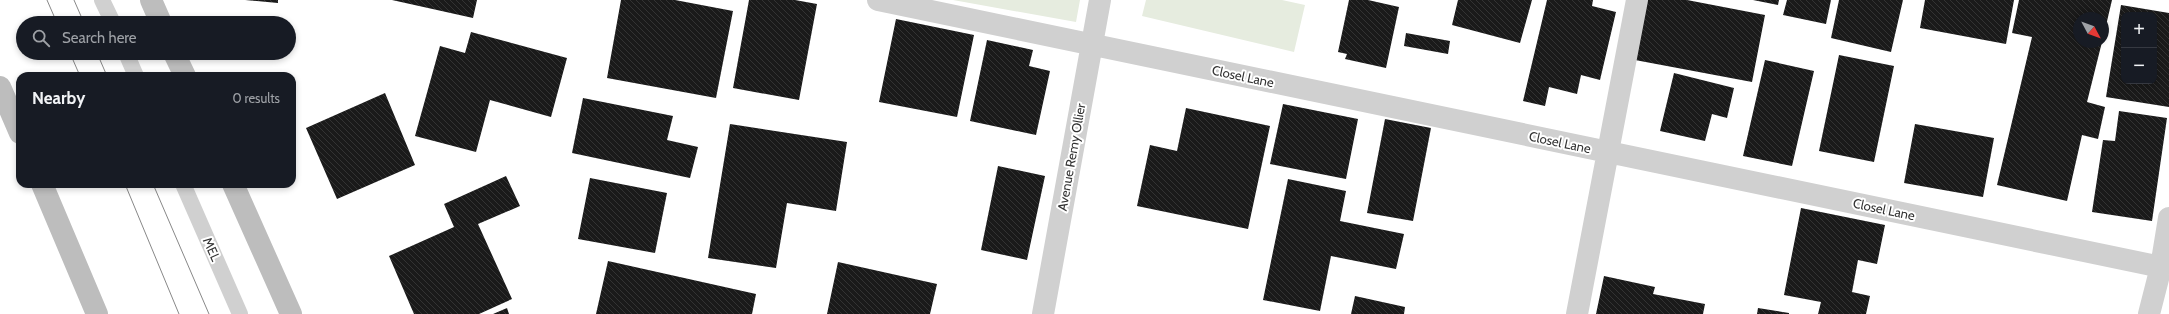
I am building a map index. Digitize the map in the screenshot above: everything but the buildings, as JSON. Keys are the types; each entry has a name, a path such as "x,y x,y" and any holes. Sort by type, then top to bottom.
{"street":[{"path":"151,0 158,16"},
{"name":"Closel Lane","path":"878,0 2161,267"},
{"name":"Avenue Remy Ollier","path":"1043,314 1100,0"},
{"path":"1607,152 1637,0"},
{"path":"177,60 182,72"},
{"path":"0,87 16,124"},
{"name":"Closel Lane","path":"1577,314 1607,152"},
{"path":"44,188 97,314"},
{"path":"235,188 291,314"},
{"path":"2149,314 2161,267 2169,218"}],"lane":[{"path":"102,0 109,16"},
{"path":"129,60 134,72"},
{"name":"MEL","path":"185,188 240,314"}],"shaded area":[{"path":"953,0 1080,0 1076,22"},
{"path":"1146,0 1282,0 1305,5 1294,52 1142,16"}],"tram line":[{"path":"47,0 54,16"},
{"path":"74,0 81,16"},
{"path":"73,60 78,72"},
{"path":"100,60 105,72"},
{"path":"127,188 179,314"},
{"path":"155,188 209,314"}]}
